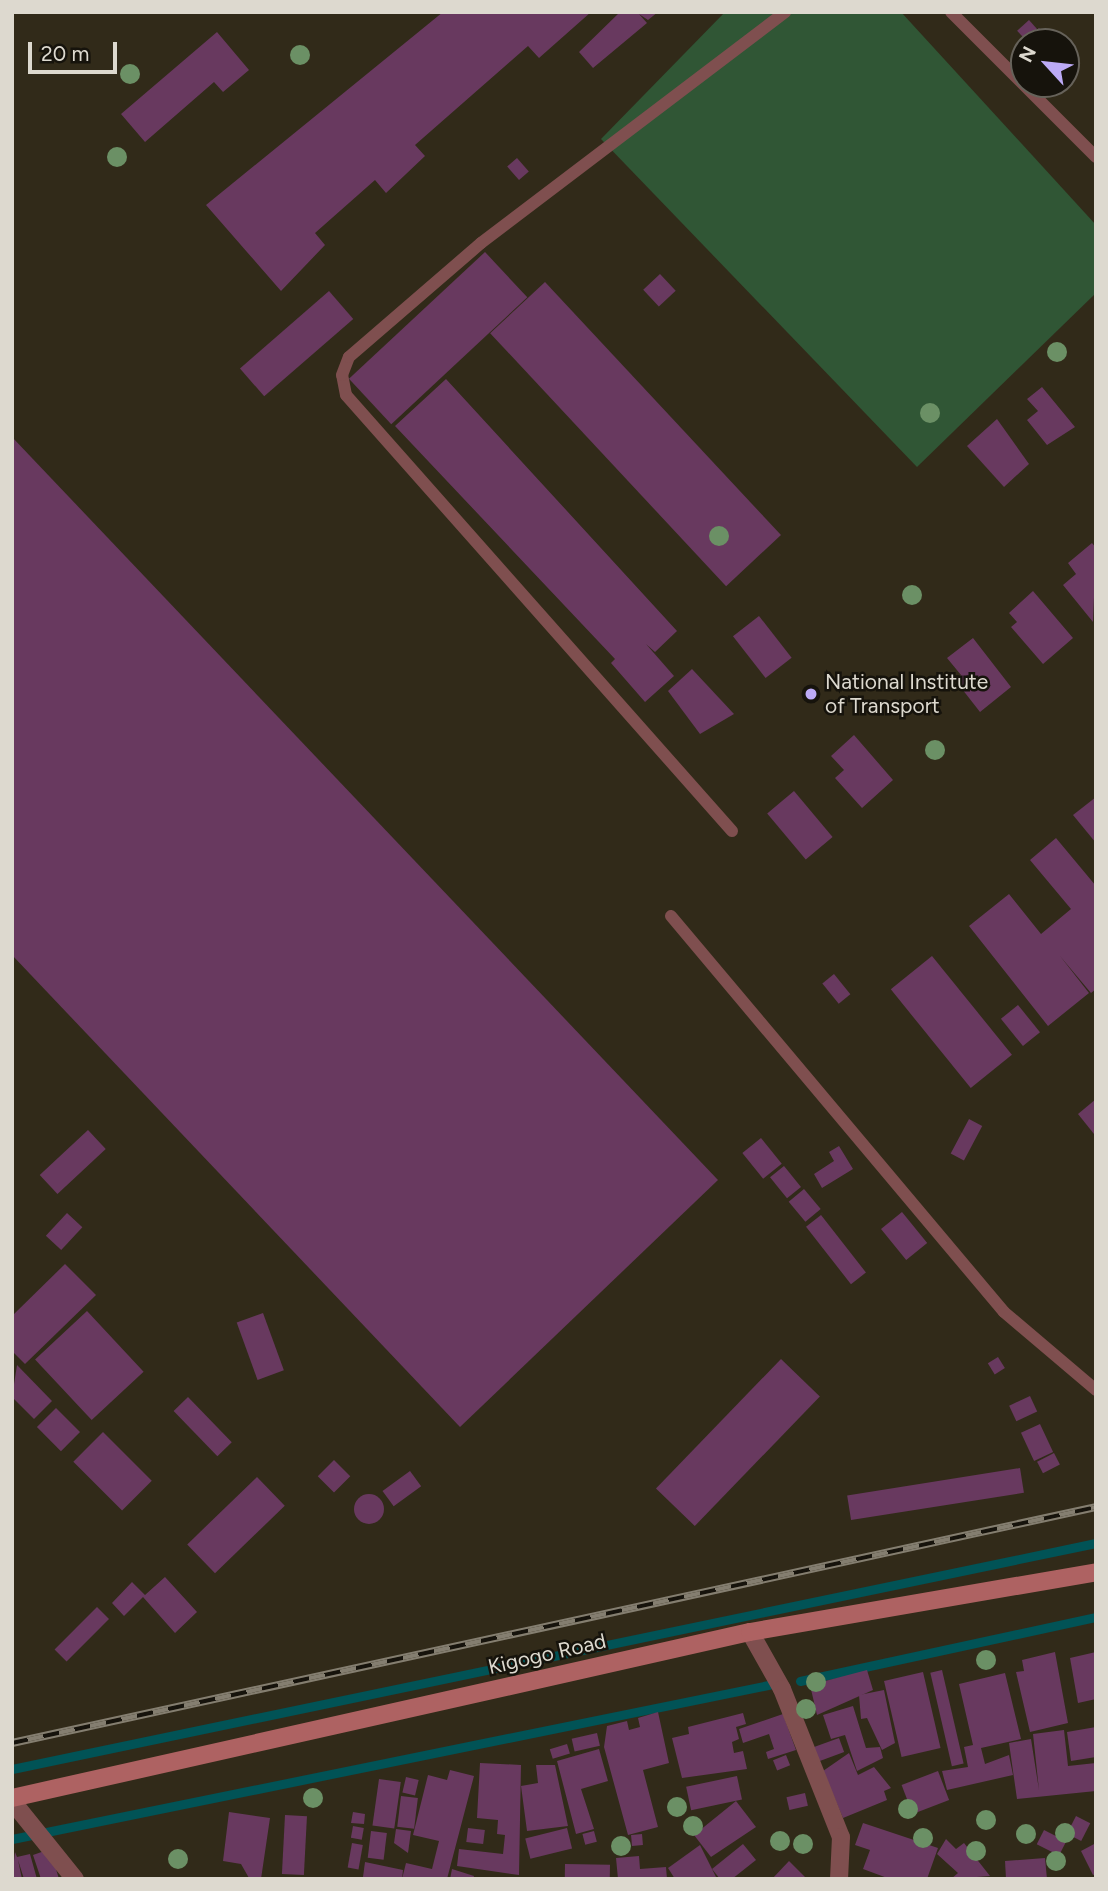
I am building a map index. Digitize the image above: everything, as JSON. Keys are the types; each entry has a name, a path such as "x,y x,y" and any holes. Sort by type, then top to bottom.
{"main road":[{"name":"Kigogo Road","path":"12,1799 750,1632 1096,1572"}],"street":[{"path":"750,1632 782,1689 841,1837 839,1879"},
{"path":"12,1799 75,1879"}],"lane":[{"path":"732,831 346,395 342,375 349,357 481,243 785,12"},
{"path":"951,12 1096,157"},
{"path":"671,916 1004,1312 1096,1390"}],"green space":[{"path":"725,12 901,12 1096,225 1096,293 917,467 601,139"}],"building":[{"path":"443,12 591,12 539,58 528,46 415,145 425,156 386,193 375,180 315,233 325,245 281,291 206,205"},
{"path":"620,12 658,12 648,20 639,14 647,23 593,68 579,52"},
{"path":"1029,20 1036,28 1020,28"},
{"path":"217,32 249,70 223,92 214,82 145,142 121,114"},
{"path":"517,158 529,172 519,180 507,167"},
{"path":"485,252 527,297 391,424 349,379"},
{"path":"660,274 676,291 659,307 643,290"},
{"path":"545,282 781,535 726,586 490,333"},
{"path":"329,291 353,319 264,396 240,368"},
{"path":"446,379 677,631 655,652 646,644 674,676 645,702 611,663 615,659 395,426"},
{"path":"1042,387 1075,427 1047,445 1027,420 1038,411 1027,399"},
{"path":"997,419 1029,464 1004,487 967,446"},
{"path":"12,437 718,1180 460,1427 12,955"},
{"path":"1092,543 1096,548 1093,622 1063,585 1076,574 1068,563"},
{"path":"1033,591 1073,638 1043,664 1011,627 1017,622 1009,613"},
{"path":"759,616 792,658 766,678 733,636"},
{"path":"973,638 1011,687 980,712 955,680 961,675 947,658"},
{"path":"692,669 734,714 700,734 668,691"},
{"path":"854,735 893,780 862,808 835,778 844,770 831,756"},
{"path":"794,791 833,837 806,859 767,813"},
{"path":"1096,797 1096,843 1073,815"},
{"path":"1056,838 1096,886 1096,989 1091,993 1060,956 1089,993 1048,1026 969,926 1009,894 1041,934 1071,909 1030,860"},
{"path":"932,956 1012,1055 971,1088 891,989"},
{"path":"834,974 850,994 839,1004 822,983"},
{"path":"1018,1005 1040,1032 1023,1046 1001,1019"},
{"path":"1096,1099 1096,1132 1094,1134 1078,1114"},
{"path":"969,1119 982,1126 964,1160 951,1153"},
{"path":"88,1130 106,1149 57,1194 40,1175"},
{"path":"761,1138 782,1164 763,1179 742,1153"},
{"path":"839,1146 853,1169 822,1188 814,1174 834,1161 829,1152"},
{"path":"784,1166 801,1187 787,1198 770,1177"},
{"path":"804,1189 821,1209 805,1222 789,1202"},
{"path":"902,1212 927,1243 906,1260 881,1229"},
{"path":"67,1213 82,1227 61,1250 46,1236"},
{"path":"821,1215 866,1273 851,1284 806,1227"},
{"path":"65,1264 96,1295 25,1364 12,1351 12,1316"},
{"path":"87,1311 144,1372 92,1420 35,1359"},
{"path":"263,1313 284,1370 258,1380 237,1323"},
{"path":"998,1357 1005,1368 995,1374 988,1363"},
{"path":"781,1359 820,1397 695,1526 656,1488"},
{"path":"17,1365 52,1401 34,1419 12,1397"},
{"path":"1030,1396 1037,1411 1016,1421 1009,1406"},
{"path":"188,1397 232,1442 217,1456 174,1411"},
{"path":"56,1408 80,1432 61,1451 37,1427"},
{"path":"1040,1424 1053,1452 1034,1461 1021,1433"},
{"path":"103,1432 152,1481 122,1510 73,1462"},
{"path":"1054,1453 1060,1465 1043,1473 1037,1462"},
{"path":"334,1460 350,1476 334,1493 318,1476"},
{"path":"1020,1468 1024,1493 851,1520 847,1495"},
{"path":"410,1471 421,1486 394,1506 382,1491"},
{"path":"257,1477 285,1506 215,1573 187,1544"},
{"path":"369,1494 380,1498 384,1509 380,1520 369,1524 358,1520 354,1509 358,1498"},
{"path":"165,1577 197,1612 175,1633 143,1597 124,1616 112,1603 132,1582 145,1595"},
{"path":"97,1607 109,1619 67,1661 55,1649"},
{"path":"1055,1652 1068,1723 1030,1732 1016,1672 1024,1671 1022,1660"},
{"path":"1096,1652 1096,1699 1078,1703 1070,1658"},
{"path":"867,1670 873,1690 817,1715 810,1685"},
{"path":"942,1670 964,1764 952,1766 930,1673"},
{"path":"923,1672 941,1748 902,1757 884,1681"},
{"path":"1005,1673 1021,1739 981,1748 985,1764 1009,1755 1013,1775 947,1790 942,1771 968,1767 964,1747 973,1745 959,1684"},
{"path":"884,1690 895,1743 882,1750 867,1718 861,1719 859,1695"},
{"path":"853,1706 866,1748 880,1747 883,1758 857,1771 845,1735 831,1739 823,1715"},
{"path":"658,1712 669,1763 643,1770 658,1827 628,1835 604,1747 607,1726 627,1721 629,1730 640,1727 638,1718"},
{"path":"743,1713 746,1724 736,1727 739,1739 732,1742 734,1753 743,1751 747,1769 682,1778 672,1738 689,1734 688,1727"},
{"path":"783,1714 796,1750 768,1759 766,1752 774,1749 769,1734 743,1743 739,1729"},
{"path":"1096,1727 1096,1757 1071,1761 1067,1732"},
{"path":"1064,1730 1068,1766 1096,1763 1096,1791 1017,1799 1009,1743 1031,1739 1039,1790 1033,1734"},
{"path":"597,1733 600,1746 575,1752 572,1739"},
{"path":"839,1738 844,1752 818,1762 813,1748"},
{"path":"567,1744 570,1754 553,1759 550,1749"},
{"path":"599,1749 608,1781 581,1789 594,1829 576,1834 557,1761"},
{"path":"849,1753 858,1775 874,1767 891,1788 884,1791 887,1800 843,1818 823,1771"},
{"path":"786,1755 790,1765 777,1770 773,1760"},
{"path":"480,1763 521,1765 519,1875 457,1866 459,1849 503,1854 505,1835 497,1834 498,1820 477,1818"},
{"path":"536,1765 555,1765 568,1826 527,1831 521,1786 538,1783"},
{"path":"450,1770 474,1776 447,1879 402,1879 406,1863 432,1869 439,1841 413,1835 428,1775 447,1780"},
{"path":"938,1771 949,1800 913,1814 902,1785"},
{"path":"737,1776 742,1799 691,1810 686,1787"},
{"path":"406,1777 419,1780 415,1796 402,1793"},
{"path":"379,1779 401,1782 394,1829 372,1826"},
{"path":"805,1793 808,1806 789,1810 786,1797"},
{"path":"401,1796 418,1798 414,1829 397,1827"},
{"path":"736,1801 756,1827 711,1857 694,1835"},
{"path":"229,1812 270,1818 261,1879 249,1878 241,1864 223,1861"},
{"path":"353,1812 365,1814 364,1824 351,1823"},
{"path":"285,1815 307,1816 304,1875 282,1874"},
{"path":"1076,1816 1090,1823 1081,1841 1067,1834"},
{"path":"863,1823 938,1848 927,1879 890,1879 863,1869 870,1850 855,1845"},
{"path":"353,1826 364,1828 362,1840 351,1838"},
{"path":"468,1828 485,1830 483,1844 466,1842"},
{"path":"567,1828 572,1848 530,1859 525,1838"},
{"path":"396,1829 411,1831 408,1853 394,1843"},
{"path":"1044,1830 1066,1841 1059,1856 1037,1844"},
{"path":"371,1831 387,1833 384,1860 368,1858"},
{"path":"594,1831 597,1842 585,1845 582,1834"},
{"path":"642,1834 643,1845 632,1846 631,1835"},
{"path":"946,1839 956,1849 964,1843 990,1876 951,1879 958,1873 937,1854"},
{"path":"352,1843 363,1845 358,1870 348,1868"},
{"path":"1096,1843 1096,1874 1093,1875 1081,1851"},
{"path":"743,1844 756,1860 732,1879 720,1879 712,1869"},
{"path":"700,1845 717,1879 675,1879 668,1868"},
{"path":"50,1849 59,1879 41,1879 33,1855"},
{"path":"15,1852 17,1857 30,1854 37,1879 24,1879 18,1860 22,1879 12,1879"},
{"path":"639,1856 640,1869 666,1867 667,1879 618,1879 616,1858"},
{"path":"1045,1858 1047,1879 1006,1879 1005,1861"},
{"path":"789,1861 807,1879 772,1879"},
{"path":"365,1862 403,1870 402,1879 363,1877"},
{"path":"565,1864 610,1865 610,1879 565,1879"},
{"path":"452,1869 474,1876 473,1879 450,1879"}],"waterway":[{"path":"12,1769 1096,1543"},
{"path":"800,1681 1096,1617"},
{"path":"12,1839 778,1683"}],"railway":[{"path":"12,1743 1096,1507"}],"place":[{"name":"National Institute of Transport","path":"811,694"}]}
